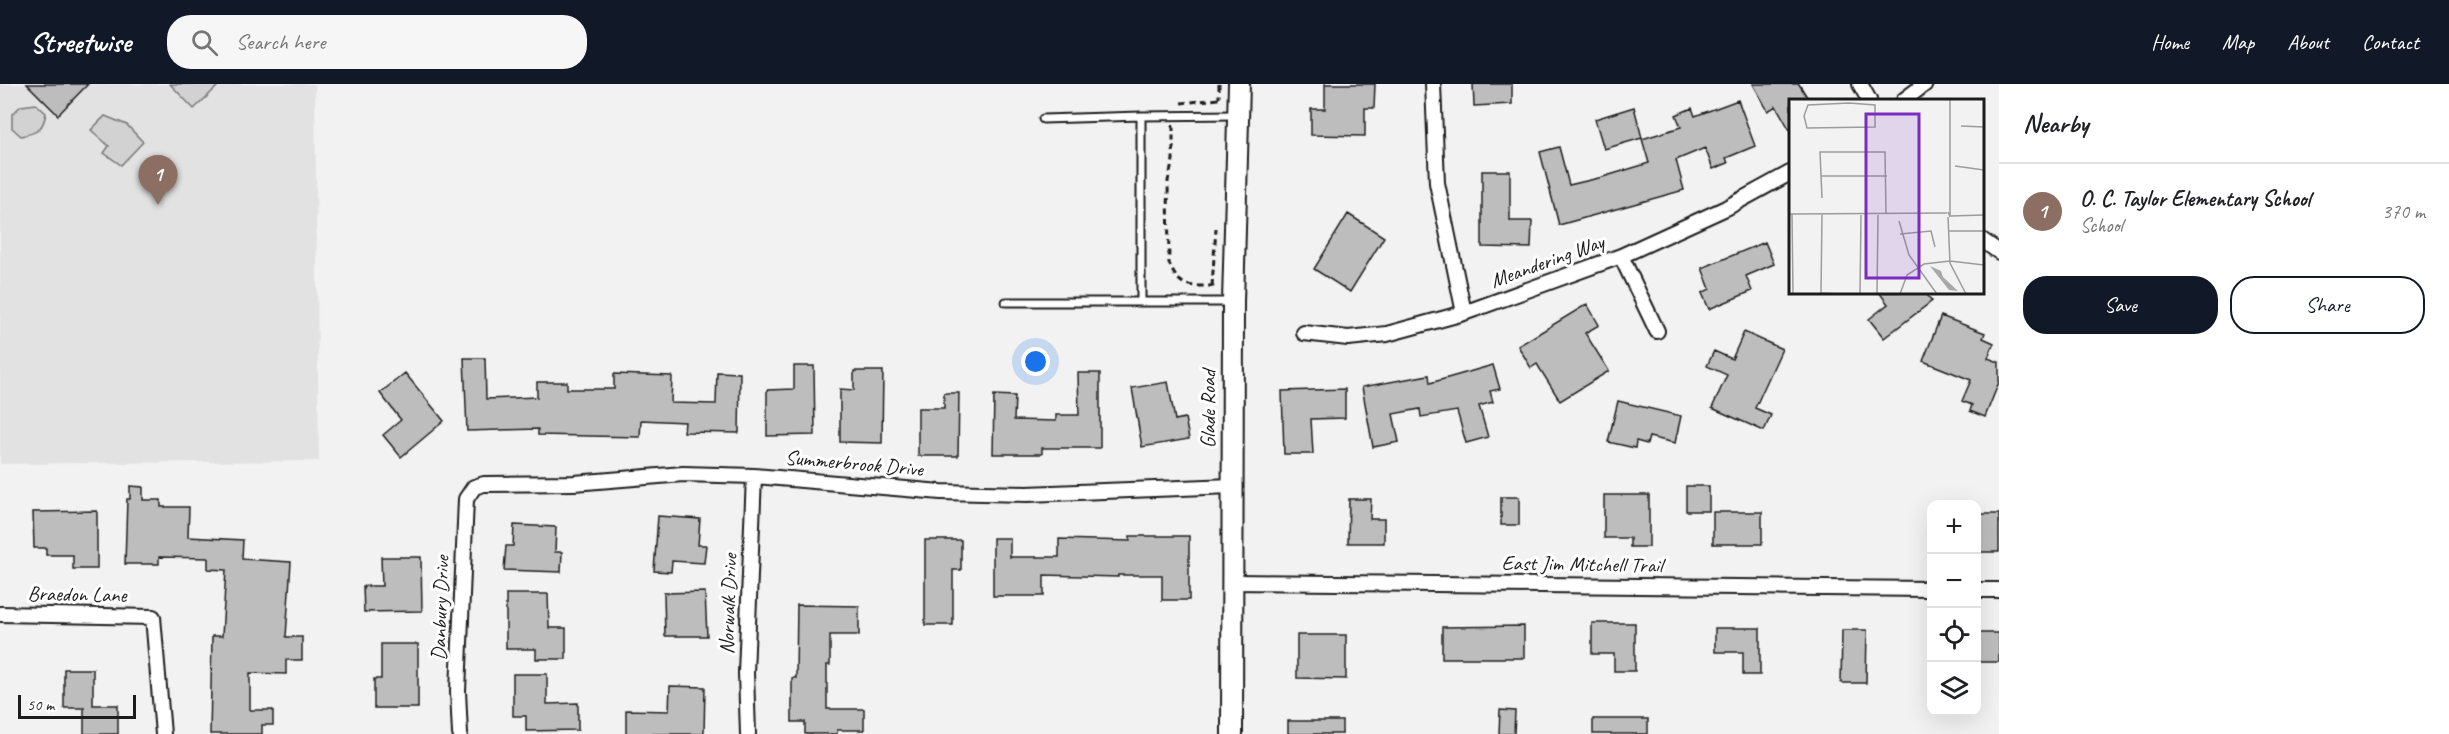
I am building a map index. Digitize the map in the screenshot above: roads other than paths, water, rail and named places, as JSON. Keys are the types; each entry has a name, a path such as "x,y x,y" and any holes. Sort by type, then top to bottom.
{"main road":[{"name":"Glade Road","path":"1232,734 1232,486 1225,302 1239,115 1239,84"}],"street":[{"path":"1433,84 1437,183 1464,313"},
{"path":"1860,84 1868,99"},
{"path":"1905,99 1925,84"},
{"name":"Meandering Way","path":"1304,333 1348,338 1387,334 1464,313 1621,256 1726,208 1789,174"},
{"path":"1984,241 1999,252"},
{"path":"1621,256 1657,331"},
{"name":"Summerbrook Drive","path":"474,487 484,484 574,483 683,474 754,476 940,492 1005,493 1232,486"},
{"name":"Norwalk Drive","path":"748,734 746,673 754,476"},
{"name":"Danbury Drive","path":"460,734 458,691 466,499 474,487"},
{"name":"East Jim Mitchell Trail","path":"1231,582 1927,589"},
{"path":"1981,590 1999,590"},
{"name":"Braedon Lane","path":"0,614 153,617 163,734"}],"lane":[{"path":"1043,119 1239,115"},
{"path":"1141,116 1141,301"},
{"path":"1006,302 1225,302"}],"place":[{"name":"O. C. Taylor Elementary School","path":"158,205"}]}
